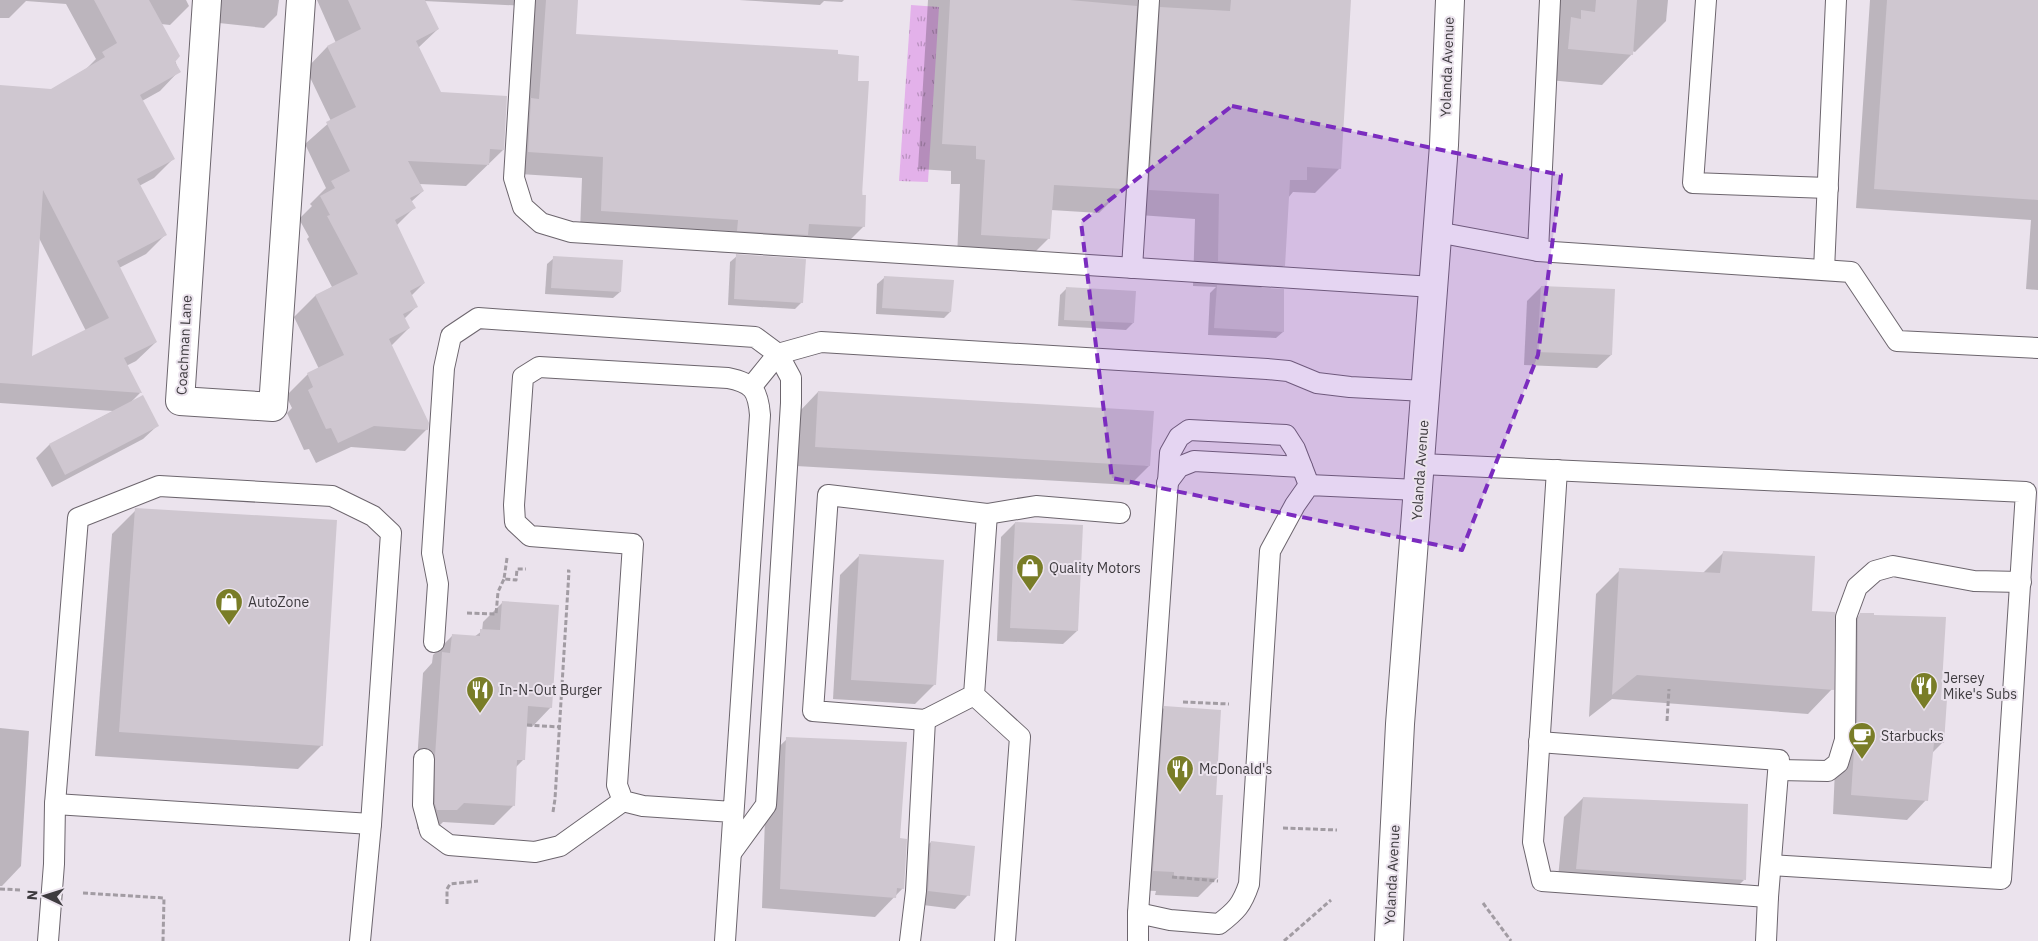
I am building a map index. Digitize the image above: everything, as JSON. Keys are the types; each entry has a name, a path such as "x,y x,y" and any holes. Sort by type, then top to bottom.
{"main road":[{"name":"Coachman Lane","path":"207,0 180,401 273,407 301,0"},
{"name":"Yolanda Avenue","path":"1389,941 1400,724 1444,145 1450,0"}],"lane":[{"path":"525,0 514,178 523,207 541,223 571,232 1432,287"},
{"path":"1132,268 1149,0"},
{"path":"1538,251 1550,0"},
{"path":"1706,0 1693,183 1828,188"},
{"path":"1824,270 1836,0"},
{"path":"1437,232 1538,251 1850,272 1897,341 2038,348"},
{"path":"434,642 438,584 432,553 444,368 451,336 478,318 755,337 778,354 791,378 791,403 766,805 731,853"},
{"path":"752,386 778,354 821,342 1267,369 1288,371 1316,383 1350,387 1425,391"},
{"path":"623,801 617,785 633,544 530,536 515,522 514,505 523,377 539,367 728,378 752,386 758,399 760,415 726,941"},
{"path":"1138,913 1218,933 1244,901 1249,884 1270,551 1295,505 1305,476 1295,448 1286,435 1189,430 1179,437 1170,453 1140,873 1138,913 1138,941"},
{"path":"1167,483 1179,467 1194,461 1418,490"},
{"path":"1421,464 2026,492 2001,879 1771,865"},
{"path":"1557,470 1533,842 1542,881 1768,897"},
{"path":"48,941 54,864 55,804 78,518 159,486 332,496 373,516 391,534 371,824 360,941"},
{"path":"974,695 925,720 813,711 828,495 987,514 1036,506 1120,513"},
{"path":"974,695 987,514"},
{"path":"1779,770 1828,771 1838,763 1845,740 1846,617 1857,587 1874,571 1893,566 1974,581 2020,582"},
{"path":"974,695 1020,737 1005,941"},
{"path":"910,941 916,891 925,720"},
{"path":"1540,742 1780,760 1766,941"},
{"path":"424,759 423,805 430,830 449,844 535,852 560,846 623,801 644,806 733,812"},
{"path":"55,804 371,824"}],"path":[{"path":"461,612 496,614 498,592 504,579 505,566"},
{"path":"504,579 516,580 517,569 535,570"},
{"path":"552,816 560,727 569,571 561,571"},
{"path":"1152,701 1232,704"},
{"path":"527,725 560,727"},
{"path":"1275,827 1337,830"},
{"path":"1140,873 1223,882"},
{"path":"447,904 447,889 450,884 484,880"},
{"path":"164,898 164,941"},
{"path":"1284,941 1331,900"},
{"path":"1483,902 1511,941"}],"highlighted area":[{"path":"1232,106 1561,175 1538,355 1462,550 1112,478 1081,222"}],"green space":[{"path":"911,5 939,7 928,182 899,181"}],"building":[{"path":"94,0 149,0 180,56 175,62 181,72 140,95 175,159 137,179 167,235 117,261 157,342 124,358 142,393 0,383 0,85 51,89 105,57 102,52 117,43","holes":["43,190 109,318 32,356"]},
{"path":"348,0 425,0 439,29 416,41 441,92 507,96 504,150 490,149 489,165 408,161 424,191 410,198 416,208 395,220 425,283 410,291 418,307 403,314 410,328 389,339 429,423 428,430 374,426 338,443 331,428 326,429 308,390 313,387 307,373 344,355 315,295 358,274 327,216 330,215 320,196 335,188 331,181 350,171 326,122 356,107 327,46 361,29"},
{"path":"546,0 578,0 576,34 838,50 838,54 859,56 858,81 869,81 862,195 866,195 865,227 809,224 808,235 737,231 738,220 601,211 603,157 528,152 531,98 539,99"},
{"path":"950,0 1070,0 1137,6 1125,189 1054,185 1050,239 981,235 985,160 976,159 976,146 942,144"},
{"path":"1231,0 1351,0 1341,169 1307,167 1307,180 1290,180 1285,266 1218,261 1219,194 1149,190 1160,7 1230,11"},
{"path":"1596,0 1637,0 1633,55 1568,49 1571,17 1581,19 1581,10 1595,12"},
{"path":"1887,0 2038,0 2038,200 1874,189"},
{"path":"736,254 806,259 803,303 734,299"},
{"path":"553,256 623,260 621,292 551,288"},
{"path":"884,276 954,280 951,312 882,308"},
{"path":"1217,285 1284,289 1284,332 1214,328"},
{"path":"1541,286 1615,289 1612,355 1537,352"},
{"path":"1066,287 1136,291 1134,323 1064,320"},
{"path":"818,391 1154,411 1150,466 815,447"},
{"path":"143,395 159,426 65,475 49,444"},
{"name":"AutoZone","path":"135,508 337,520 323,746 119,732"},
{"path":"1015,522 1083,525 1078,631 1010,628"},
{"path":"1723,551 1815,556 1812,611 1835,612 1834,690 1637,675 1612,695 1619,568 1720,573"},
{"path":"859,554 944,560 936,685 851,680"},
{"path":"502,601 559,605 552,708 528,706 525,760 517,760 515,806 464,803 457,810 437,810 435,804 435,756 442,652 450,653 452,634 480,636 480,629 500,630"},
{"path":"1860,613 1946,617 1941,700 1947,699 1944,743 1934,743 1928,801 1851,795 1854,750 1857,740 1858,619"},
{"path":"1164,706 1221,710 1216,795 1223,795 1218,878 1174,876 1174,872 1153,871"},
{"path":"786,737 907,742 900,838 907,839 904,889 897,888 896,898 780,889"},
{"path":"1583,797 1748,804 1746,880 1576,869"},
{"path":"931,841 975,846 970,896 928,891"}],"place":[{"name":"Quality Motors","path":"1030,592"},
{"name":"AutoZone","path":"229,626"},
{"name":"Jersey Mike's Subs","path":"1924,710"},
{"name":"In-N-Out Burger","path":"480,714"},
{"name":"Starbucks","path":"1862,760"},
{"name":"McDonald's","path":"1180,793"}]}
